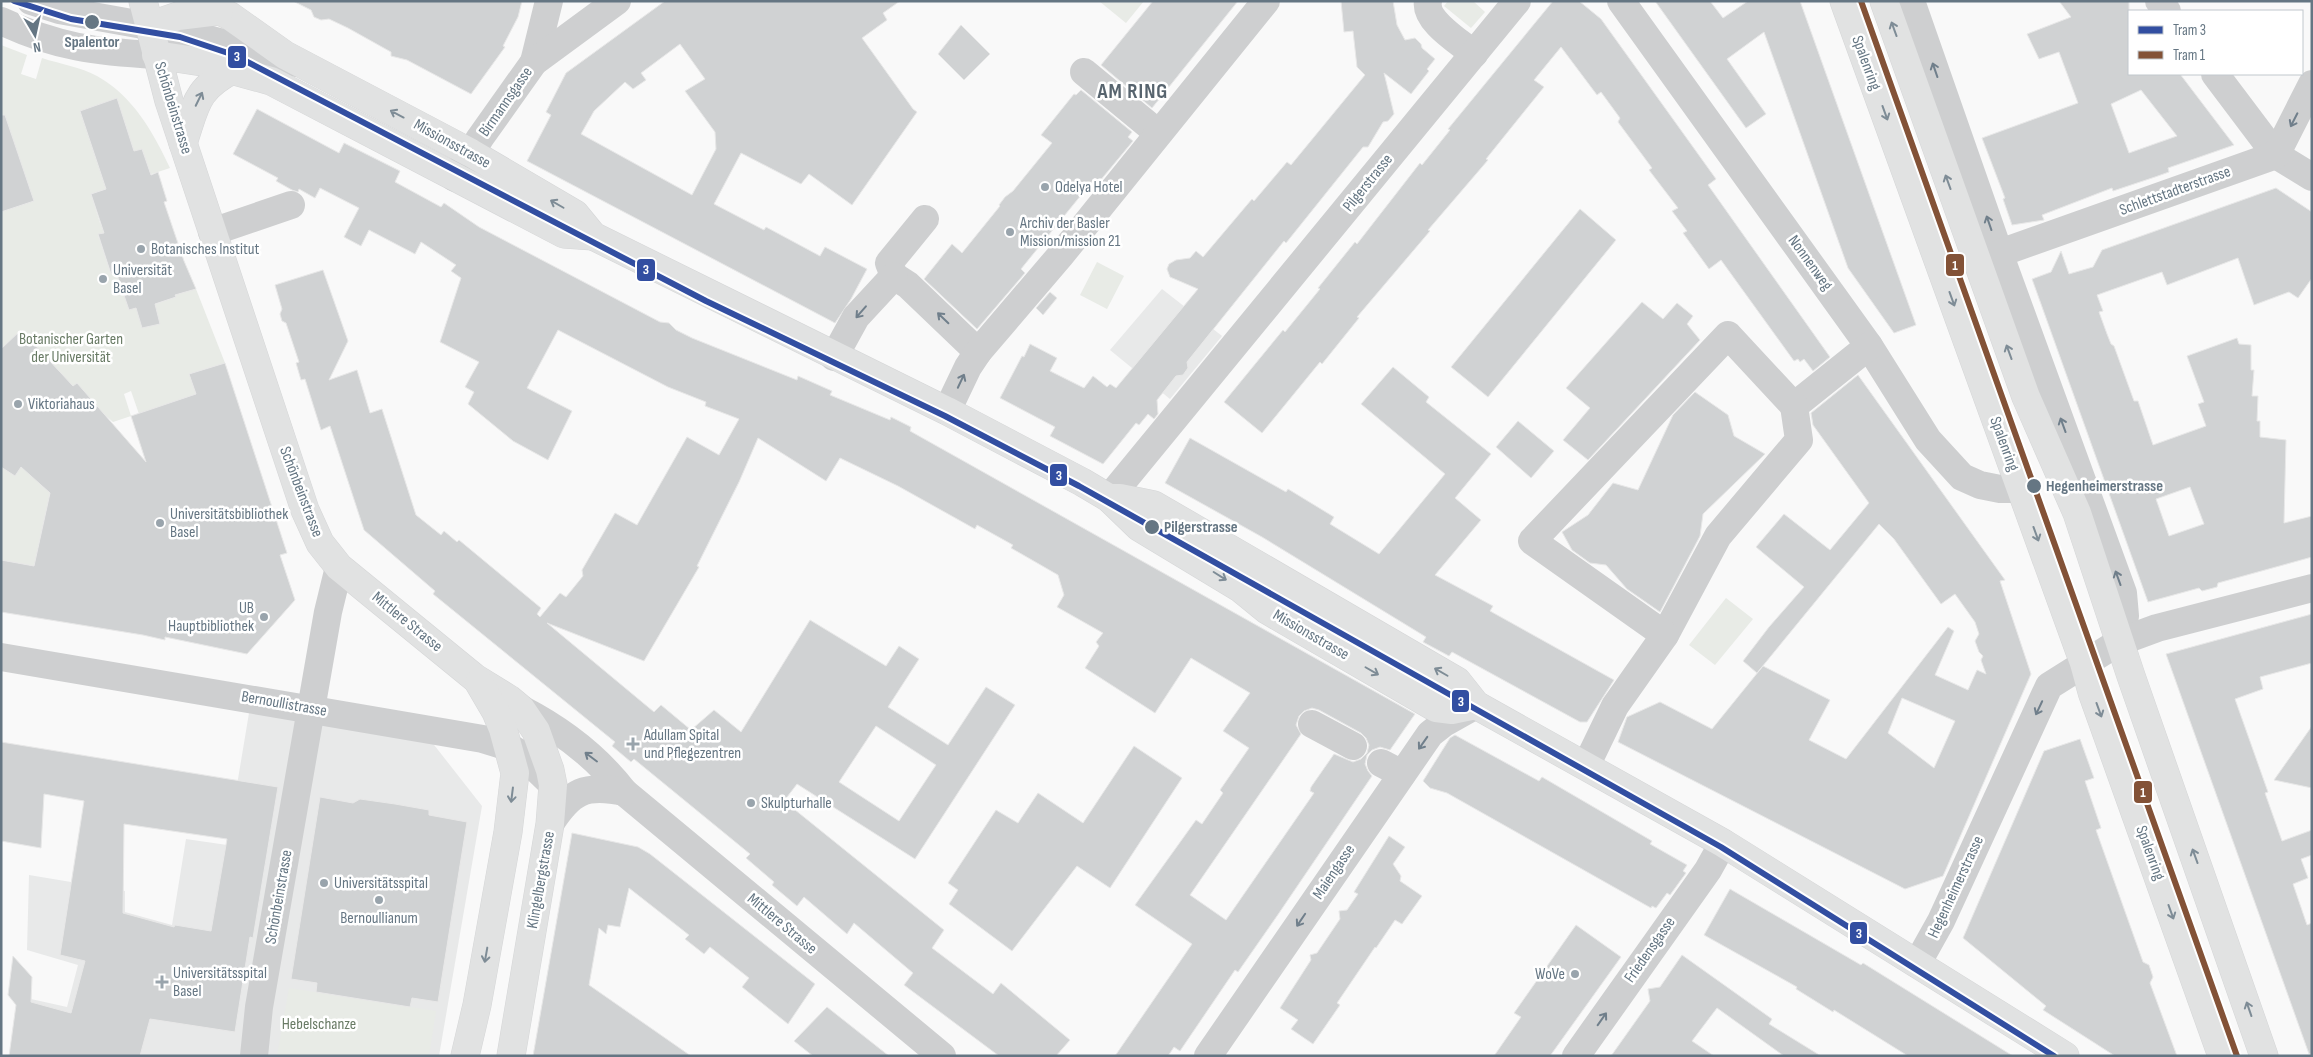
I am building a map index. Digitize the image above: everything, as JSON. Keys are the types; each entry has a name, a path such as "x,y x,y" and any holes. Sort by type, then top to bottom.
{"main road":[{"name":"Spalenring","path":"1844,1 2084,663 2092,692 2222,1056"},
{"path":"1884,1 2026,398 2077,513 2264,1056"},
{"name":"Missionsstrasse","path":"147,18 178,16 210,6 285,56 471,153 575,214 593,236"},
{"name":"Schönbeinstrasse","path":"147,18 156,55 183,143 305,510 320,543 339,567"},
{"name":"Missionsstrasse","path":"156,55 234,69 271,81 564,234 593,236 834,357 947,411 1109,498 1140,527 1240,588 1267,610 1436,708 1452,710 1476,705"},
{"path":"183,143 199,96 216,78 234,69"},
{"name":"Mittlere Strasse","path":"339,567 475,678 509,699 521,709"},
{"name":"Mittlere Strasse","path":"475,678 496,712 509,747"},
{"path":"1476,705 1724,843 2065,1056"},
{"name":"Klingelbergstrasse","path":"511,1056 550,824 553,785 547,758 521,709"},
{"path":"465,1056 477,1005 508,832 515,773 509,747"}],"street":[{"path":"31,1 59,10 114,12 147,18"},
{"path":"534,62 548,1"},
{"name":"Birmannsgasse","path":"455,178 534,62 617,1"},
{"path":"1153,128 1266,1"},
{"path":"1428,1 1428,8 1432,19 1474,54"},
{"name":"Nonnenweg","path":"1621,1 1869,346 1928,440 1962,477 1980,485 2000,489 2020,488"},
{"path":"1911,1 2123,593 2125,616 2120,642"},
{"name":"Pilgerstrasse","path":"1109,498 1474,54 1511,3"},
{"path":"114,12 128,31 156,55"},
{"name":"Missionsstrasse","path":"147,18 182,32 302,64"},
{"path":"1,22 43,40 110,52 156,55"},
{"path":"947,411 968,367 978,352 1060,256 1210,48"},
{"path":"1084,72 1153,128"},
{"path":"2216,75 2276,155 2312,177"},
{"path":"2276,155 2312,84"},
{"name":"Schlettstadterstrasse","path":"2000,253 2276,155"},
{"path":"212,232 291,204"},
{"path":"925,219 889,263 894,276 908,285 978,352"},
{"path":"834,357 856,316 894,276"},
{"path":"1586,766 1615,706 1665,635 1718,536 1799,440 1794,406 1728,335 1532,541 1665,635"},
{"path":"1794,406 1869,346"},
{"name":"Schönbeinstrasse","path":"254,1056 259,1007 328,612 339,567"},
{"name":"Hegenheimerstrasse","path":"1917,964 1941,921 2049,686 2120,642 2157,628 2312,588"},
{"name":"Bernoullistrasse","path":"1,657 483,739 509,747 520,754 553,785"},
{"name":"Maiengasse","path":"1208,1056 1392,768 1444,723 1476,705"},
{"name":"Mittlere Strasse","path":"521,709 547,723 598,762 624,792 942,1056"},
{"path":"1312,724 1353,746"},
{"path":"550,824 564,803 580,793 599,789 624,792"},
{"name":"Friedensgasse","path":"1576,1056 1708,870 1724,843"}],"shaded area":[{"path":"1162,289 1222,336 1170,399 1110,350"},
{"name":"Universitätsspital","path":"249,713 324,723 431,741 482,806 439,1056 31,1056 31,999 67,1007 78,965 27,950 29,875 125,891 125,912 172,925 186,839 227,845"}],"green space":[{"path":"1099,1 1144,1 1126,23"},
{"path":"1448,1 1473,1 1485,12 1471,28 1444,6"},
{"name":"Botanischer Garten der Universität","path":"1,45 27,55 21,74 36,79 42,58 84,70 110,84 141,116 170,168 91,194 100,223 106,232 98,235 111,274 119,271 129,310 149,303 150,306 176,297 175,295 196,289 225,363 189,374 196,394 139,414 131,391 124,394 131,416 113,422 104,414 41,485 50,493 36,559 40,567 1,560"},
{"path":"1097,262 1124,276 1107,309 1080,295"},
{"path":"1726,598 1753,619 1715,665 1689,645"},
{"name":"Hebelschanze","path":"289,988 436,1011 429,1056 277,1056"}],"building":[{"path":"293,1 522,1 518,17 503,46 505,47 471,94 407,60 391,56 391,52 348,28 329,19 321,20 314,17 311,10"},
{"path":"665,1 900,1 883,13 887,20 862,38 917,112 852,205 809,174 801,184 741,153 714,204 764,230 766,227 820,256 825,247 867,269 851,299 835,323 527,161 551,115 546,112 566,73","holes":["680,44 705,79 685,91 715,132 716,149 692,195 581,134 594,111 625,82 633,89 646,80 641,73"]},
{"path":"1153,1 1238,1 1152,108 1101,65"},
{"path":"1341,1 1393,1 1397,25 1405,40 1415,38 1422,48 1435,59 1427,69 1429,71 1411,94 1384,73 1394,114 1388,121 1383,122 1368,147 1363,147 1286,243 1284,241 1187,362 1188,368 1183,375 1176,376 1157,400 1158,414 1154,419 1148,414 1139,425 1136,423 1103,464 1050,436 1055,427 1000,398 1030,344 1057,358 1050,371 1084,388 1093,376 1107,387 1110,384 1116,388 1198,289 1170,277 1167,269 1169,264 1176,260 1190,258 1196,251 1203,257 1252,199 1254,201 1287,162 1291,165 1365,75 1357,67 1353,31 1344,32"},
{"path":"1553,1 1579,1 1601,19 1716,179 1708,185 1830,357 1813,371 1804,359 1800,362 1798,359 1794,361 1721,260 1709,269 1683,233 1687,231 1672,211 1678,208 1649,170 1652,168 1618,122 1620,118 1601,92 1597,95 1561,47 1534,80 1544,87 1486,159 1488,160 1357,317 1359,318 1322,364 1320,362 1262,433 1224,402 1283,330 1285,332 1355,242 1357,244 1420,163 1422,165 1450,130 1448,129"},
{"path":"1655,1 1710,1 1723,18 1748,1 1800,1 1916,325 1894,333 1848,268 1764,32 1727,59 1766,114 1746,128"},
{"path":"2059,1 2129,1 2128,75 2181,75 2234,145 2168,168 2169,172 2113,191 2112,188 2042,215 2044,220 2012,225 2003,199 2005,198 1982,138 2078,103 2059,52 2039,59 2027,34 2071,17","holes":["2141,90 2177,136 2129,153 2111,104"]},
{"path":"961,25 990,54 964,80 938,54"},
{"path":"1081,90 1132,132 1128,137 1133,141 1099,182 1095,178 1021,269 1025,273 977,329 924,279 952,244 962,253 1000,206 1005,197 1013,191 1052,143 1041,135 1074,94 1076,95"},
{"name":"Botanisches Institut","path":"117,98 134,151 142,149 151,175 158,172 167,201 164,202 184,261 196,289 175,295 176,297 155,304 160,324 142,328 136,308 129,310 116,272 111,274 98,234 104,233 91,194 106,189 80,111"},
{"path":"257,109 339,153 344,143 400,171 395,182 441,207 444,203 479,227 660,322 669,323 676,330 692,338 797,380 798,376 832,391 830,395 890,420 891,417 911,427 910,431 1415,714 1390,750 1380,747 1372,750 1367,755 1365,764 1372,776 1238,972 1235,970 1180,1051 1174,1047 1168,1056 1115,1056 1192,944 1135,905 1196,820 1202,824 1223,793 1220,790 1249,748 1223,731 1250,693 1191,658 1155,713 1085,668 1099,646 1096,642 1103,633 1057,607 1064,595 1058,575 1011,548 1013,545 977,525 975,529 898,486 840,458 826,481 758,438 739,482 697,566 699,567 644,661 547,623 654,712 661,705 691,730 714,710 741,732 810,620 886,666 899,646 919,659 888,707 948,745 986,687 1015,705 915,859 797,784 784,801 944,930 932,948 993,994 1001,983 1070,1040 1056,1056 999,1056 904,985 913,973 854,923 847,934 804,897 797,906 772,885 774,882 746,858 750,854 634,759 631,762 612,746 615,742 433,594 435,591 364,530 330,426 321,430 305,379 301,380 296,363 299,362 286,323 282,321 280,314 282,309 275,285 323,270 348,341 329,380 357,370 370,413 382,409 416,515 441,535 444,531 457,542 459,540 541,608 537,614 540,617 560,593 566,597 583,576 582,570 615,513 637,525 687,437 719,455 739,419 705,406 706,402 668,387 558,330 527,388 572,411 548,460 513,441 468,404 474,392 465,387 479,362 440,342 461,278 451,271 456,265 421,242 415,254 369,230 361,246 344,237 359,208 320,188 315,198 299,189 298,192 292,190 276,181 278,178 233,154","holes":["1312,708 1361,733 1369,745 1367,753 1361,759 1353,762 1334,754 1311,787 1310,791 1314,793 1226,920 1190,895 1301,734 1296,725 1299,716 1304,711","876,726 936,765 899,821 839,782"]},
{"path":"1,115 5,115 34,201 1,212"},
{"path":"2276,188 2312,212 2312,278 2298,298 2289,292 2254,305 2238,258 2167,285 2162,272 2097,295 2103,311 2099,312 2107,334 2111,344 2114,346 2134,401 2138,401 2153,445 2206,426 2198,404 2204,402 2187,356 2237,338 2239,344 2251,345 2251,370 2254,370 2252,396 2258,396 2257,421 2260,421 2260,437 2286,440 2284,523 2312,516 2312,557 2218,583 2217,587 2202,591 2199,588 2148,602 2032,279 2051,272 2061,251 2069,274 2093,267 2102,250","holes":["2190,487 2204,524 2169,536 2156,499"]},
{"path":"1580,209 1616,240 1488,397 1451,367"},
{"path":"1050,292 1057,298 1043,315 1036,308"},
{"path":"1642,302 1663,319 1677,303 1693,316 1687,324 1700,340 1588,460 1563,440 1590,408 1566,388"},
{"name":"Universitätsbibliothek Basel","path":"21,330 73,386 77,383 146,462 131,416 196,394 189,374 225,363 287,553 280,555 295,600 247,654 165,637 165,640 1,612 1,560 34,566 50,493 21,467 15,476 1,467 1,349"},
{"path":"1393,367 1429,397 1426,402 1491,454 1455,498 1481,520 1435,575 1493,606 1490,611 1614,680 1587,722 1580,722 1452,652 1449,656 1423,642 1426,637 1262,537 1165,483 1190,438 1286,492 1288,489 1334,517 1330,524 1379,554 1445,474 1361,404"},
{"path":"1858,375 2005,580 2000,581 2031,674 1943,876 1905,889 1618,742 1627,717 1660,702 1712,729 1763,666 1830,700 1809,740 1846,759 1948,627 1954,631 1935,675 1968,690 1977,670 1986,674 1981,660 1983,656 1979,652 1975,641 1979,634 1975,622 1955,594 1941,604 1894,539 1879,524 1757,673 1743,661 1769,627 1804,587 1756,547 1784,514 1830,550 1869,503 1813,425 1811,413","holes":["1902,698 1955,721 1934,768 1888,733"]},
{"path":"1695,392 1728,415 1734,436 1765,454 1703,514 1700,536 1660,612 1627,589 1606,565 1590,563 1572,550 1562,532 1588,515 1613,483 1638,490 1673,415"},
{"path":"1518,421 1554,451 1531,478 1496,447"},
{"path":"2312,614 2312,663 2260,677 2263,689 2235,699 2268,792 2265,793 2282,841 2312,830 2312,855 2301,859 2308,878 2293,884 2307,925 2312,923 2312,1054 2309,1054 2166,654"},
{"path":"2312,726 2312,788 2274,780"},
{"path":"1455,735 1539,781 1542,777 1652,841 1650,844 1687,865 1683,871 1686,873 1670,895 1667,893 1656,908 1652,906 1651,908 1447,793 1430,788 1423,781 1450,738"},
{"path":"2080,739 2094,778 2085,781 2101,828 2096,830 2143,962 2149,965 2153,977 2150,983 2177,1056 2115,1056 2043,1010 2046,1006 1963,938 2044,751"},
{"path":"1,742 278,787 253,938 250,937 235,1032 150,1019 140,1056 9,1056 16,1005 8,995 13,956 32,977 31,1002 71,1013 85,961 60,955 84,801 44,794 41,848 1,841","holes":["124,824 227,839 211,931 175,925 174,927 123,913"]},
{"path":"1134,746 1182,778 1110,888 1077,866 1012,951 949,904 958,890 948,883 996,810 1018,823 1038,793 1083,823"},
{"name":"Bernoullianum","path":"320,797 353,803 360,799 395,804 429,810 429,815 467,822 438,1002 412,998 410,1007 316,992 317,983 291,979"},
{"path":"572,833 638,847 650,854 815,984 788,1024 742,987 749,978 710,947 704,954 685,939 689,935 629,888 620,927 608,925 606,934 599,928 589,985 691,1056 533,1056"},
{"path":"1389,836 1405,847 1393,864 1401,876 1400,881 1422,896 1402,924 1395,920 1375,947 1337,1003 1340,1005 1313,1044 1291,1029 1298,1020 1280,1008 1311,960 1310,955 1317,953 1340,919 1339,911 1347,910 1358,894 1354,892"},
{"path":"1730,889 1861,965 1863,963 2013,1056 1908,1056 1834,1010 1833,1012 1796,989 1797,987 1704,935"},
{"name":"WoVe","path":"1576,925 1621,957 1550,1056 1494,1056 1521,1017 1514,1013"},
{"path":"1682,955 1772,1019 1769,1024 1821,1056 1784,1056 1717,1008 1692,1041 1714,1056 1611,1056 1650,1001 1648,989 1660,987"},
{"path":"827,1007 889,1056 813,1056 794,1041"}],"tram line":[{"name":"3","path":"14,1 71,19 180,37 234,55 706,301 945,416 1079,486 1721,847 2054,1056"},
{"name":"1","path":"1861,1 2237,1056"}],"place":[{"name":"Spalentor","path":"92,22"},
{"name":"Odelya Hotel","path":"1045,187"},
{"name":"Archiv der Basler Mission/mission 21","path":"1010,232"},
{"name":"Botanisches Institut","path":"141,249"},
{"name":"Universität Basel","path":"103,279"},
{"name":"Viktoriahaus","path":"18,404"},
{"name":"Hegenheimerstrasse","path":"2034,486"},
{"name":"Universitätsbibliothek Basel","path":"160,523"},
{"name":"Pilgerstrasse","path":"1152,527"},
{"name":"UB Hauptbibliothek","path":"264,617"},
{"name":"Adullam Spital und Pflegezentren","path":"633,744"},
{"name":"Skulpturhalle","path":"751,803"},
{"name":"Universitätsspital","path":"324,883"},
{"name":"Bernoullianum","path":"379,900"},
{"name":"WoVe","path":"1575,974"},
{"name":"Universitätsspital Basel","path":"162,982"}],"district":[{"name":"AM RING","path":"1133,91"}]}
